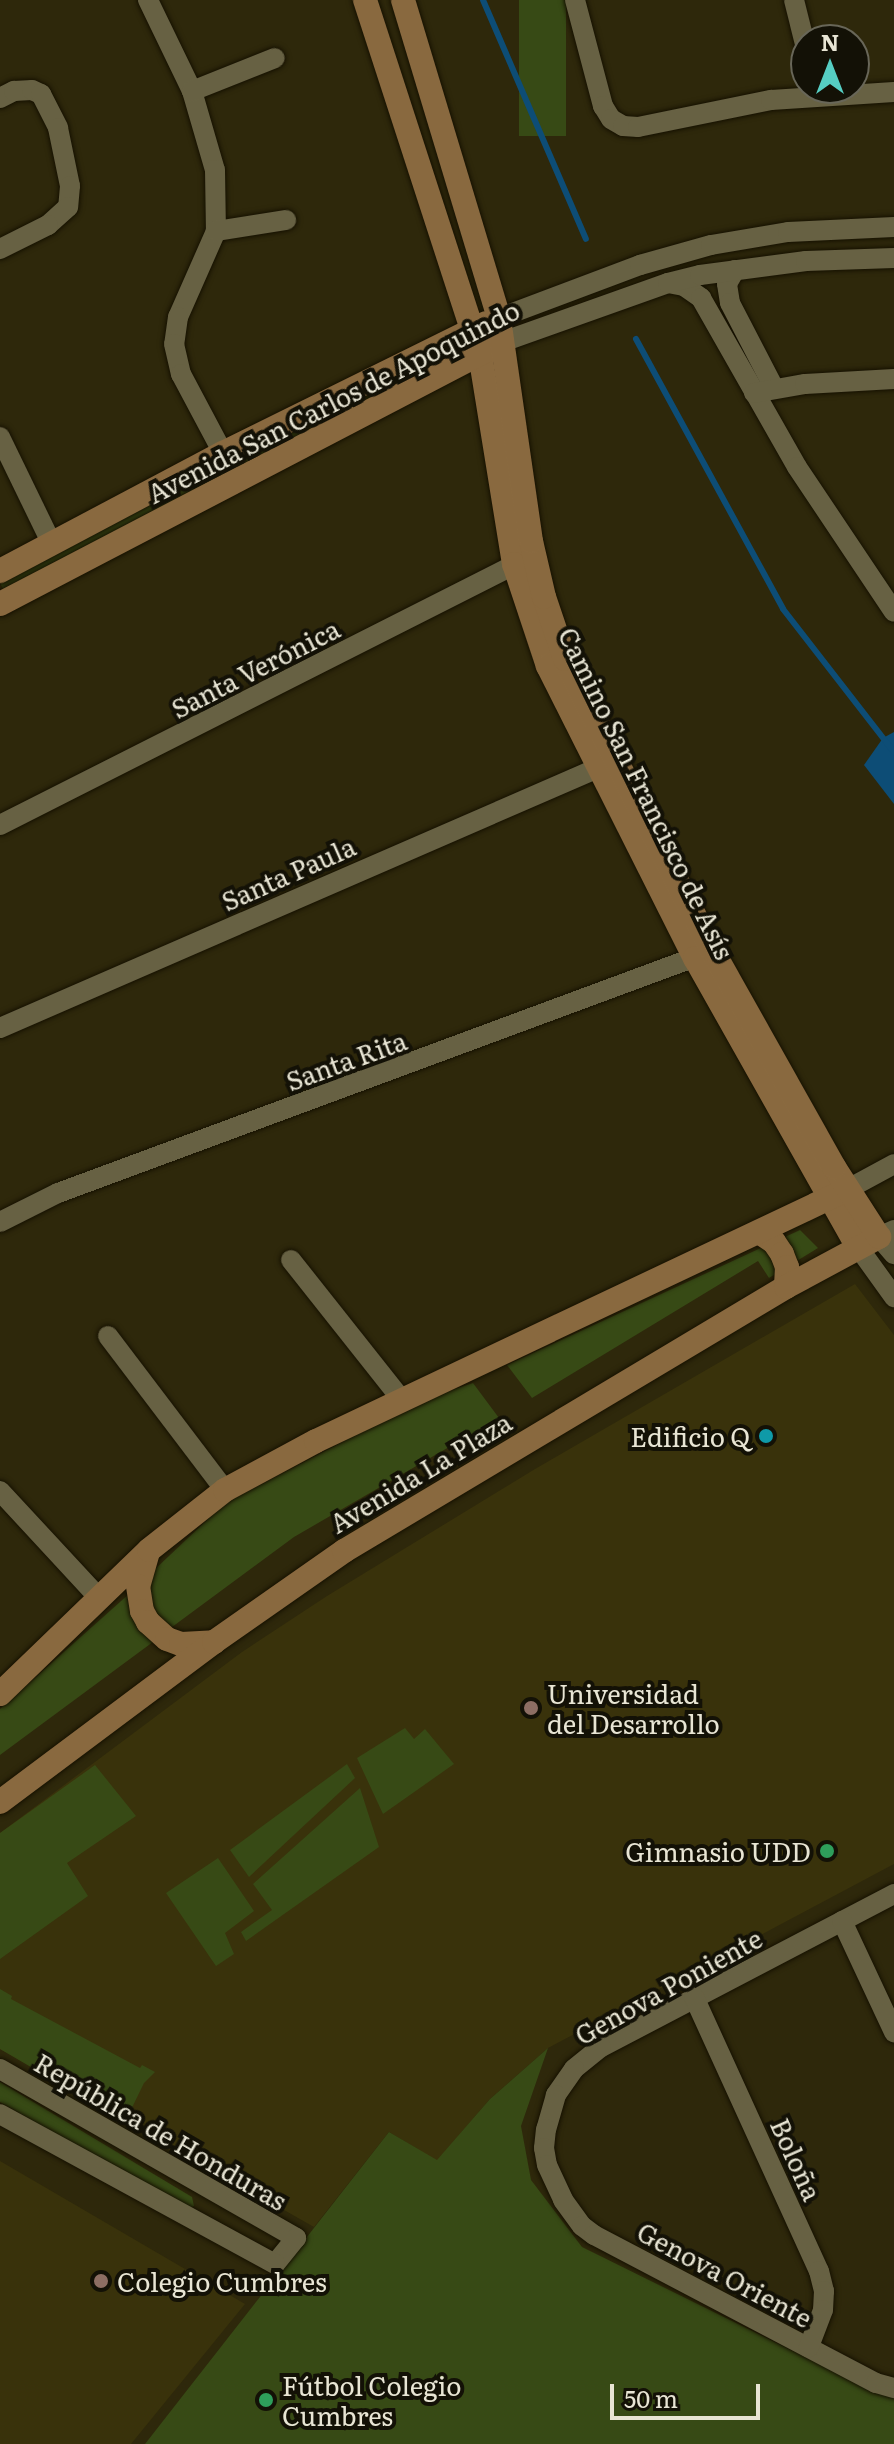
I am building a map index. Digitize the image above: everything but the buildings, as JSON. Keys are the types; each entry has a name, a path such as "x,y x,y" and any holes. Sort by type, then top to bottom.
{"main road":[{"name":"Camino San Francisco de Asís","path":"365,0 480,354 548,666 598,768 838,1194 881,1242"},
{"name":"Camino San Francisco de Asís","path":"403,0 502,329 524,560 565,659 704,954"},
{"name":"Avenida San Carlos de Apoquindo","path":"0,571 223,453 472,329 502,329"},
{"name":"Avenida San Carlos de Apoquindo","path":"0,604 480,354 502,329"},
{"path":"0,1694 149,1550 225,1490 316,1441 838,1194"},
{"path":"759,1232 774,1242 782,1254 787,1267 786,1287"},
{"name":"Avenida La Plaza","path":"0,1802 214,1642 344,1551 786,1287 881,1242"},
{"path":"149,1550 138,1586 142,1611 148,1622 167,1639 181,1644 214,1642"}],"street":[{"path":"148,0 192,91 215,170 216,231 178,317 174,344 181,374 223,453"},
{"path":"575,0 603,106 617,123 638,127 790,96"},
{"path":"794,0 800,24"},
{"path":"192,91 275,58"},
{"path":"0,98 14,91 32,90 41,94 58,128 70,186 68,207 48,225 0,249"},
{"path":"870,92 894,92"},
{"path":"216,231 286,220"},
{"name":"Avenida San Carlos de Apoquindo","path":"502,329 640,265 732,240 838,228 894,227"},
{"name":"Avenida San Carlos de Apoquindo","path":"502,329 668,283 735,270 834,259 894,258"},
{"path":"735,270 727,284 730,303 764,390 816,498 894,612"},
{"path":"668,283 684,286 701,298 764,390"},
{"path":"764,390 894,379"},
{"path":"0,437 52,544"},
{"name":"Santa Verónica","path":"0,825 524,560"},
{"name":"Santa Paula","path":"0,1028 598,768"},
{"name":"Santa Rita","path":"0,1222 58,1193 704,954"},
{"path":"838,1194 894,1164"},
{"name":"Camino San Francisco de Asís","path":"881,1242 894,1297"},
{"path":"291,1260 402,1400"},
{"path":"108,1336 225,1490"},
{"path":"0,1491 98,1597"},
{"name":"Genova Poniente","path":"553,2180 544,2148 546,2129 565,2079 601,2047 894,1894"},
{"path":"842,1921 894,2032"},
{"name":"Boloña","path":"694,1997 819,2271 824,2291 823,2310 809,2347"},
{"name":"República de Honduras","path":"0,2069 296,2238 275,2264 196,2220"},
{"path":"0,2114 196,2220 223,2199"},
{"name":"Genova Oriente","path":"553,2180 571,2213 594,2235 876,2383 894,2388"}],"shaded area":[{"name":"Universidad del Desarrollo","path":"855,1284 894,1335 894,1864 548,2048 490,2099 437,2161 389,2132 314,2227 0,2049 0,1833 242,1652 327,1596 535,1469"},
{"name":"Colegio Cumbres","path":"0,2161 245,2304 131,2444 0,2444"}],"green space":[{"path":"519,0 566,0 566,136 519,136"},
{"path":"452,351 456,359 3,590 0,581"},
{"path":"800,1230 818,1248 769,1278 758,1261 532,1398 507,1365"},
{"path":"473,1383 499,1418 294,1537 168,1630 154,1618 148,1590 152,1572 225,1503 425,1399"},
{"path":"130,1593 157,1639 0,1755 0,1709"},
{"path":"405,1728 414,1739 425,1729 454,1764 383,1814 357,1758"},
{"path":"347,1764 355,1778 249,1877 230,1850"},
{"path":"95,1765 136,1816 67,1863 88,1896 0,1959 0,1833"},
{"path":"360,1788 379,1847 246,1941 241,1932 272,1910 253,1884"},
{"path":"218,1858 254,1911 225,1933 234,1954 216,1966 166,1893"},
{"path":"0,1989 12,1996 11,1999 140,2068 142,2065 155,2072 144,2083 125,2122 0,2049"},
{"path":"548,2048 521,2126 531,2180 582,2247 805,2357 875,2389 894,2394 894,2444 145,2444 389,2132 437,2160 490,2099"},
{"path":"0,2082 192,2197 194,2206 187,2209 0,2102"}],"water":[{"path":"894,732 894,804 864,765 883,738"}],"waterway":[{"path":"483,0 586,239"},
{"path":"636,339 783,609 894,752"}],"place":[{"name":"Edificio Q","path":"766,1436"},
{"name":"Universidad del Desarrollo","path":"531,1708"},
{"name":"Gimnasio UDD","path":"827,1851"},
{"name":"Colegio Cumbres","path":"101,2281"},
{"name":"Fútbol Colegio Cumbres","path":"266,2400"}]}
